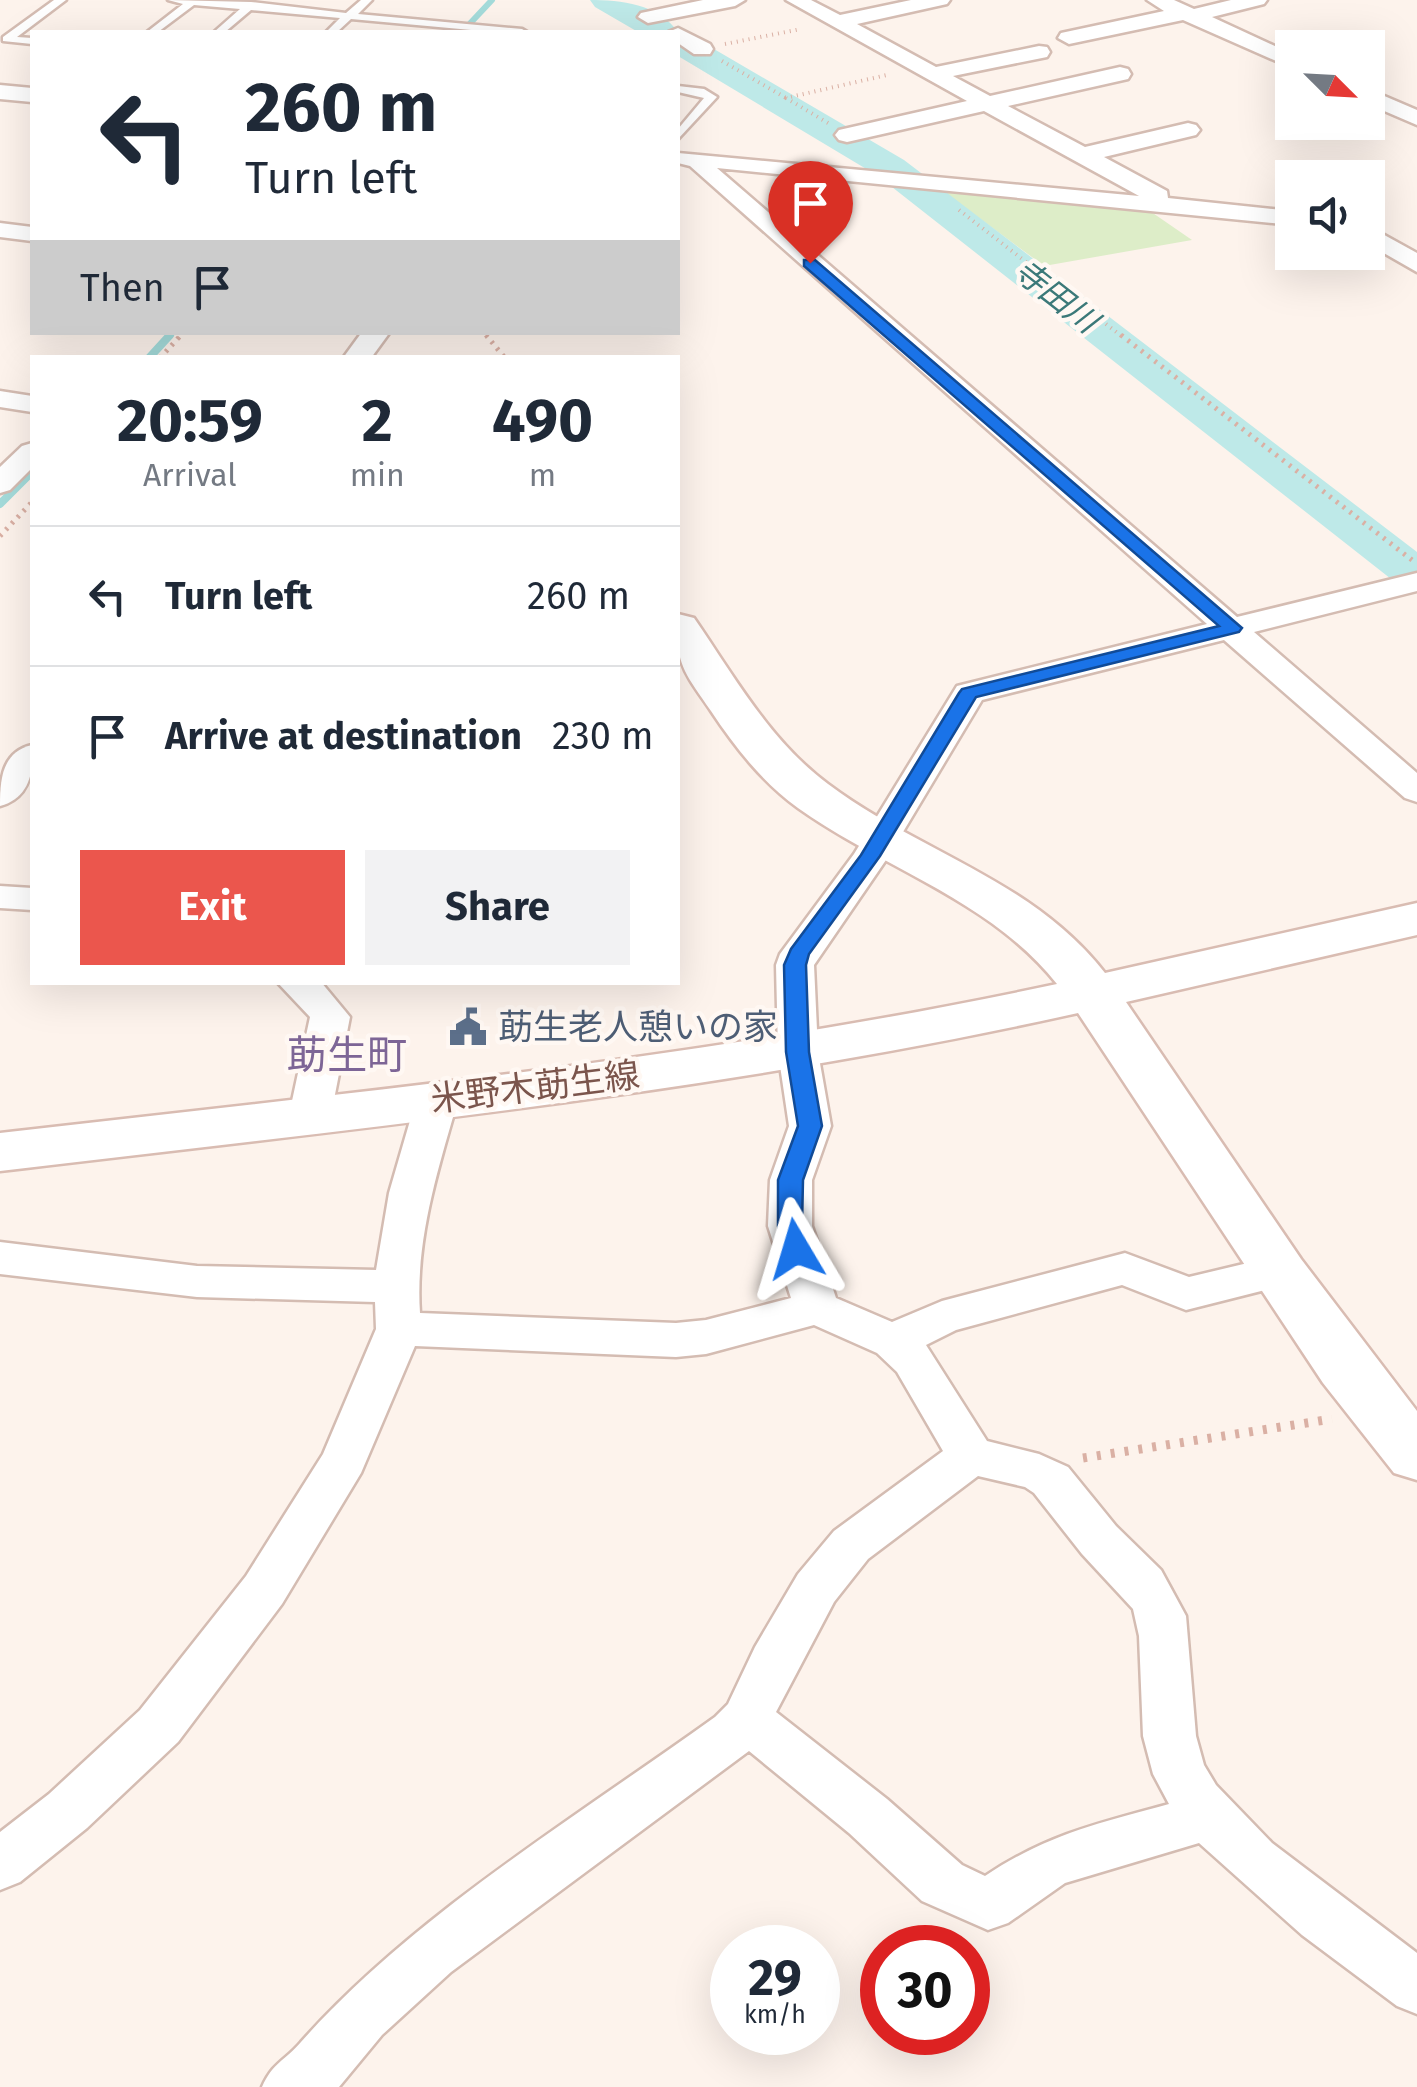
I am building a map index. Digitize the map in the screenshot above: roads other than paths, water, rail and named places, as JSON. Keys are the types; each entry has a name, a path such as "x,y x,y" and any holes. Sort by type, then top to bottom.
{"main road":[{"path":"680,630 767,754 812,795 1016,912 1069,963 1400,1436"},
{"name":"米野木莇生線","path":"0,1152 798,1052 1417,919"}],"street":[{"path":"671,30 641,13 735,0"},
{"path":"796,0 925,78 956,87 1175,206"},
{"path":"838,22 940,0"},
{"path":"1156,0 1275,54"},
{"path":"1069,38 1257,0"},
{"path":"1116,49 1218,28"},
{"path":"680,35 702,49"},
{"path":"925,78 1039,52"},
{"path":"847,134 1120,74"},
{"path":"0,92 30,96"},
{"path":"1385,104 1417,118"},
{"path":"1045,135 1079,128"},
{"path":"1082,155 1188,130"},
{"path":"689,158 1275,216"},
{"path":"689,158 1417,791"},
{"path":"1385,229 1417,230"},
{"path":"0,230 30,234"},
{"path":"1385,241 1417,264"},
{"path":"358,355 374,335"},
{"path":"0,400 30,404"},
{"path":"0,484 30,454"},
{"path":"817,1308 790,1226 790,1180 810,1126 798,1052 795,965 881,838 969,693 1232,628 1413,577"},
{"path":"0,795 30,758"},
{"path":"0,897 30,899"},
{"path":"299,985 330,1017 310,1115"},
{"path":"0,1865 68,1810 159,1726 264,1590 344,1460 398,1308 410,1194 437,1100"},
{"path":"0,1258 99,1274 342,1288 398,1308 676,1340 706,1337 817,1308 893,1341 913,1360 971,1456 1039,1472 1135,1577 1160,1611 1166,1648 1168,1742 1181,1776 1207,1816 1278,1880 1417,1986"},
{"path":"893,1341 942,1317 1125,1269 1186,1294 1281,1271"},
{"path":"292,2087 318,2067 361,2016 431,1954 679,1775 747,1720 773,1662 816,1588 851,1546 971,1456"},
{"path":"747,1720 868,1816 942,1883 988,1905 1045,1866 1080,1852 1207,1816"}],"lane":[{"path":"30,42 8,39 62,0"},
{"path":"173,0 253,4 500,30"},
{"path":"332,30 367,0"},
{"path":"155,30 192,2"},
{"path":"221,30 253,4"},
{"path":"680,89 700,91 711,98 680,134"}],"waterway":[{"path":"464,30 492,0"},
{"name":"寺田川","path":"606,0 658,30"},
{"name":"寺田川","path":"680,43 891,168 1417,576"},
{"path":"152,355 170,335"},
{"path":"0,504 30,474"}],"place":[{"name":"莇生老人憩いの家","path":"468,1027"}],"district":[{"name":"莇生町","path":"347,1055"}]}
